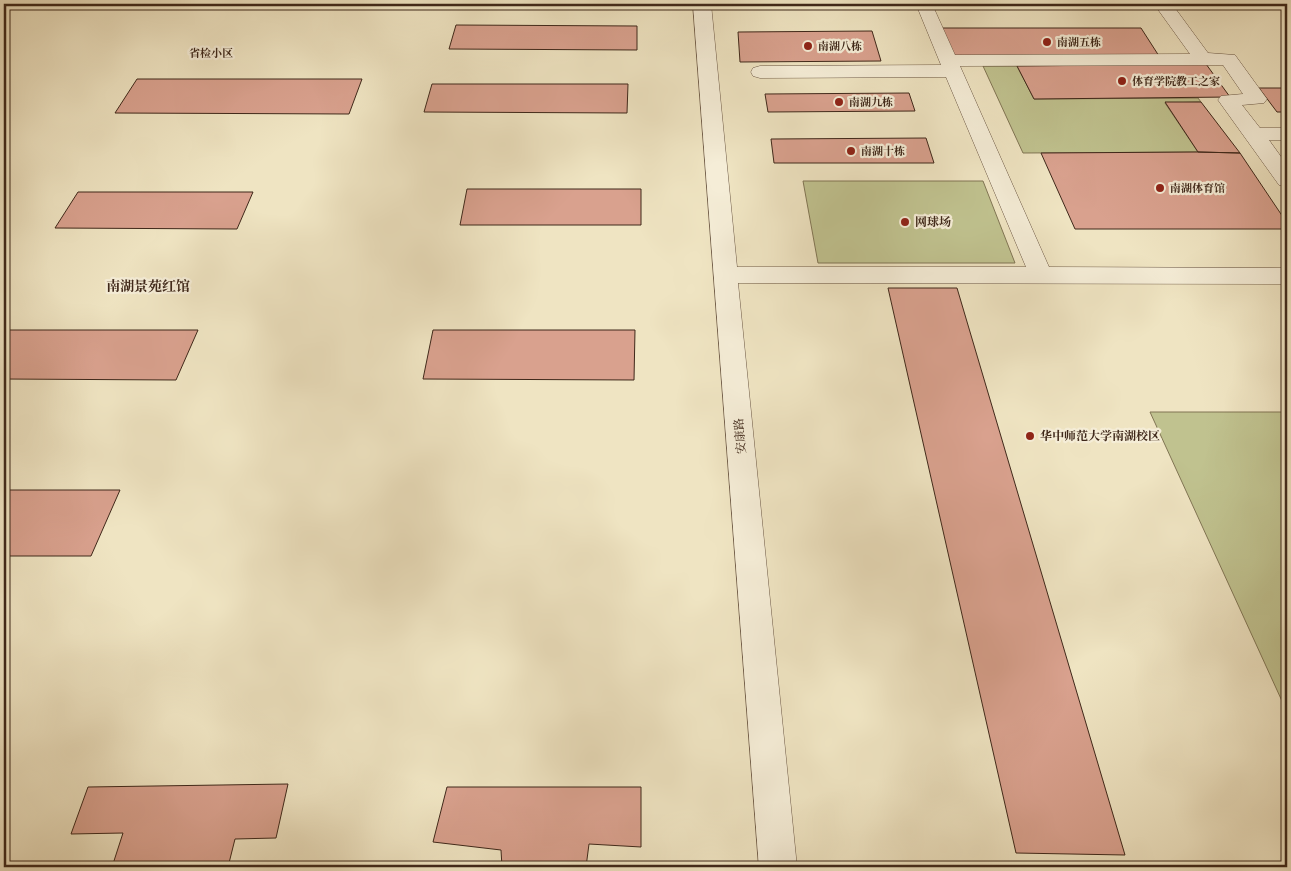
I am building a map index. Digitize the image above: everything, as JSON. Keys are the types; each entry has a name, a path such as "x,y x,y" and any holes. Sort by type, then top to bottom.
{"street":[{"name":"安康路","path":"702,4 778,867"},
{"path":"924,4 949,66 1041,275"},
{"path":"1163,4 1203,58"},
{"path":"760,72 1203,58 1228,59 1257,98 1228,100 1287,180"},
{"path":"1254,134 1287,134"},
{"path":"726,275 1287,276"}],"green space":[{"path":"983,66 1017,66 1034,99 1198,98 1201,102 1165,103 1198,152 1023,153"},
{"name":"网球场","path":"803,181 983,181 1015,263 818,263"},
{"path":"1150,412 1287,412 1287,712"}],"building":[{"path":"183,4 387,4 386,5"},
{"path":"456,25 637,26 637,50 449,49"},
{"name":"南湖五栋","path":"939,28 1141,28 1159,56 950,56"},
{"name":"南湖八栋","path":"872,31 881,61 740,62 738,32"},
{"name":"体育学院教工之家","path":"1206,64 1230,97 1034,99 1017,66"},
{"path":"137,79 362,79 349,114 115,113"},
{"path":"432,84 628,84 627,113 424,112"},
{"path":"1259,88 1287,88 1287,112 1277,112"},
{"name":"南湖九栋","path":"909,93 915,111 768,112 765,94"},
{"path":"1165,102 1201,102 1240,153 1198,152"},
{"name":"南湖十栋","path":"926,138 934,163 774,163 771,139"},
{"name":"南湖体育馆","path":"1041,153 1240,153 1287,223 1287,229 1075,229"},
{"path":"467,189 641,189 641,225 460,225"},
{"path":"78,192 253,192 237,229 55,228"},
{"path":"888,288 957,288 1125,855 1016,853"},
{"path":"4,330 198,330 176,380 4,379"},
{"path":"433,330 635,330 634,380 423,379"},
{"path":"4,490 120,490 91,556 4,556"},
{"path":"288,784 276,838 235,839 228,867 112,867 123,833 71,834 88,787"},
{"path":"447,787 641,787 641,847 589,844 586,867 502,867 501,850 433,842"}],"place":[{"name":"南湖五栋","path":"1047,42"},
{"name":"南湖八栋","path":"808,46"},
{"name":"体育学院教工之家","path":"1122,81"},
{"name":"南湖九栋","path":"839,102"},
{"name":"南湖十栋","path":"851,151"},
{"name":"南湖体育馆","path":"1160,188"},
{"name":"网球场","path":"905,222"},
{"name":"华中师范大学南湖校区","path":"1030,436"}],"district":[{"name":"省检小区","path":"211,53"},
{"name":"南湖景苑红馆","path":"148,286"}]}
